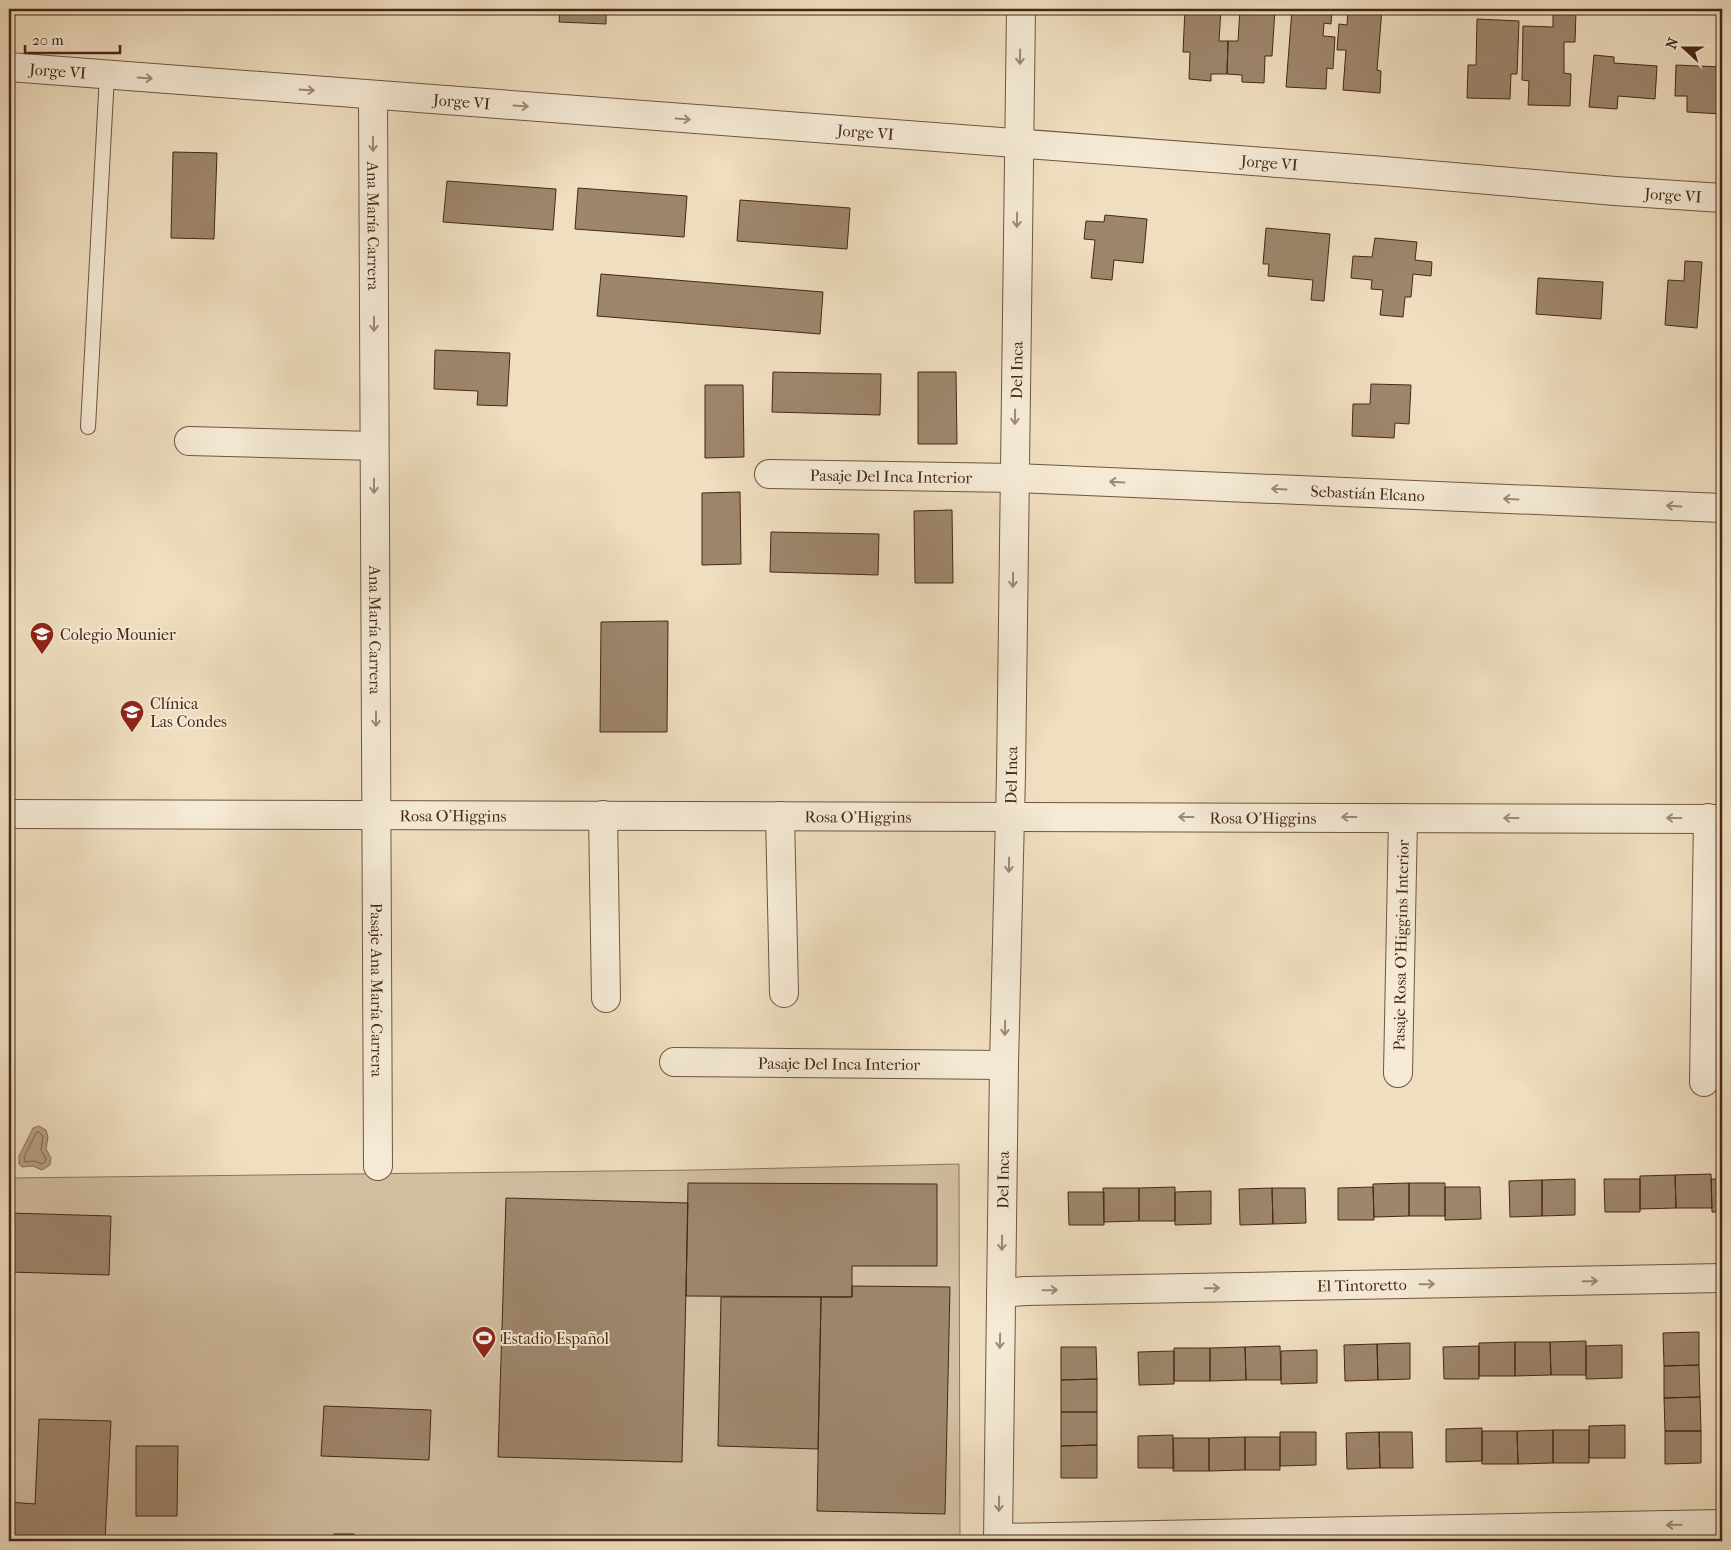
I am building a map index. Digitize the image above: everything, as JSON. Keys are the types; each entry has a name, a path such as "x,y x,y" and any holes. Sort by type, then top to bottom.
{"street":[{"name":"Del Inca","path":"998,1540 1004,1065 1010,817 1020,9"},
{"name":"Jorge VI","path":"9,67 1384,170 1606,190 1722,198"},
{"name":"Ana María Carrera","path":"373,95 376,815"},
{"path":"189,441 374,446"},
{"name":"Pasaje Del Inca Interior","path":"769,474 1014,478"},
{"name":"Sebastián Elcano","path":"1014,478 1722,508"},
{"name":"Rosa O'Higgins","path":"9,814 1715,818 1704,1082"},
{"name":"Pasaje Ana María Carrera","path":"376,815 378,1166"},
{"path":"603,815 606,998"},
{"path":"780,816 784,993"},
{"name":"Pasaje Rosa O'Higgins Interior","path":"1398,1072 1400,878 1403,818"},
{"name":"Pasaje Del Inca Interior","path":"674,1062 1004,1065"},
{"name":"El Tintoretto","path":"1001,1293 1722,1278"},
{"path":"998,1540 1722,1524"}],"lane":[{"path":"88,427 107,75"}],"shaded area":[{"name":"Estadio Español","path":"959,1164 960,1541 9,1541 9,1178 699,1170"}],"water":[{"path":"39,1126 46,1130 48,1137 46,1149 51,1158 50,1165 42,1170 33,1166 22,1167 19,1164 19,1156 33,1128"}],"building":[{"path":"329,9 375,9 375,13 330,14"},
{"path":"560,9 606,9 606,24 559,22"},
{"path":"1185,9 1221,9 1219,41 1228,41 1227,74 1211,74 1211,81 1189,79 1190,52 1183,52"},
{"path":"1240,9 1275,9 1272,56 1265,56 1264,83 1242,82 1242,75 1227,74 1228,41 1238,41"},
{"path":"1292,9 1332,9 1331,24 1324,23 1323,36 1335,37 1333,69 1327,68 1326,89 1286,87"},
{"path":"1348,9 1382,9 1377,70 1381,71 1380,93 1343,90 1346,50 1337,50 1339,24 1347,25"},
{"path":"1553,11 1576,11 1575,42 1564,42 1564,73 1571,74 1570,106 1528,105 1529,81 1522,80 1523,26 1553,27"},
{"path":"1477,19 1519,21 1517,74 1511,74 1510,99 1467,98 1468,65 1476,65"},
{"path":"1594,55 1614,57 1614,63 1657,66 1655,99 1618,96 1617,109 1589,107"},
{"path":"1676,65 1722,67 1722,114 1687,112 1687,96 1675,96"},
{"path":"173,152 217,153 214,239 171,238"},
{"path":"447,181 556,189 553,230 443,222"},
{"path":"578,188 687,196 684,237 575,229"},
{"path":"740,200 850,208 847,249 737,241"},
{"path":"1105,215 1147,219 1143,263 1114,260 1112,280 1091,278 1095,240 1084,239 1086,221 1104,222"},
{"path":"1266,228 1330,234 1324,301 1311,300 1313,280 1268,276 1269,264 1263,264"},
{"path":"1375,238 1417,242 1415,260 1432,262 1431,276 1413,274 1411,297 1405,297 1403,317 1380,315 1383,290 1371,289 1372,280 1351,278 1353,256 1372,257"},
{"path":"1685,261 1702,262 1697,328 1665,325 1668,280 1684,281"},
{"path":"1722,269 1722,335 1717,335"},
{"path":"601,274 823,292 820,334 597,316"},
{"path":"1538,278 1603,282 1601,319 1536,314"},
{"path":"435,350 510,353 507,406 477,405 478,391 434,389"},
{"path":"773,372 881,374 880,415 772,412"},
{"path":"918,372 956,372 957,444 918,444"},
{"path":"1371,384 1411,385 1409,424 1395,423 1394,438 1352,436 1353,404 1370,404"},
{"path":"705,385 743,385 744,457 705,458"},
{"path":"740,492 741,564 702,565 702,493"},
{"path":"952,510 953,583 915,583 914,511"},
{"path":"771,532 879,534 878,575 770,572"},
{"path":"668,621 667,732 600,732 601,622"},
{"path":"1711,1174 1712,1208 1676,1208 1675,1175"},
{"path":"1675,1175 1676,1208 1640,1209 1640,1176"},
{"path":"1575,1179 1575,1215 1542,1216 1542,1180"},
{"path":"1604,1179 1640,1179 1640,1212 1605,1212"},
{"path":"1711,1179 1722,1179 1722,1212 1712,1212"},
{"path":"1542,1180 1542,1216 1510,1217 1509,1181"},
{"path":"688,1183 937,1184 937,1266 852,1266 852,1297 686,1296"},
{"path":"1409,1183 1445,1183 1445,1216 1409,1216"},
{"path":"1409,1183 1409,1216 1374,1217 1373,1184"},
{"path":"1175,1187 1175,1221 1139,1221 1139,1188"},
{"path":"1373,1187 1374,1220 1338,1220 1338,1188"},
{"path":"1445,1187 1480,1187 1481,1219 1445,1220"},
{"path":"1103,1188 1139,1188 1139,1221 1104,1222"},
{"path":"1272,1188 1305,1188 1306,1223 1273,1224"},
{"path":"1272,1188 1273,1224 1240,1225 1239,1189"},
{"path":"1211,1191 1211,1224 1175,1225 1175,1192"},
{"path":"1068,1192 1104,1192 1104,1225 1069,1225"},
{"path":"506,1198 688,1203 682,1462 498,1457"},
{"path":"9,1213 111,1216 109,1275 9,1272"},
{"path":"852,1286 950,1287 945,1514 817,1511 821,1297 852,1297"},
{"path":"721,1297 821,1297 818,1449 718,1446"},
{"path":"1699,1332 1699,1365 1664,1366 1663,1333"},
{"path":"1586,1341 1586,1375 1551,1375 1550,1342"},
{"path":"1515,1342 1550,1342 1551,1375 1515,1376"},
{"path":"1515,1342 1515,1376 1479,1376 1479,1343"},
{"path":"1410,1343 1410,1379 1378,1380 1377,1344"},
{"path":"1377,1344 1378,1380 1345,1381 1344,1345"},
{"path":"1622,1345 1622,1378 1586,1379 1586,1346"},
{"path":"1280,1346 1281,1380 1246,1380 1245,1347"},
{"path":"1479,1346 1479,1379 1444,1379 1443,1347"},
{"path":"1061,1347 1096,1347 1097,1379 1061,1380"},
{"path":"1245,1347 1246,1380 1210,1381 1210,1348"},
{"path":"1174,1348 1210,1348 1210,1381 1174,1381"},
{"path":"1317,1350 1317,1383 1281,1384 1281,1351"},
{"path":"1174,1351 1174,1384 1139,1385 1138,1352"},
{"path":"1699,1365 1700,1397 1664,1398 1664,1366"},
{"path":"1097,1379 1097,1412 1061,1412 1061,1380"},
{"path":"1700,1397 1701,1431 1665,1431 1664,1398"},
{"path":"324,1406 431,1410 429,1460 321,1456"},
{"path":"1061,1412 1097,1412 1097,1445 1061,1446"},
{"path":"39,1419 111,1421 105,1541 9,1541 9,1502 35,1504"},
{"path":"1625,1425 1625,1458 1589,1458 1589,1426"},
{"path":"1482,1428 1482,1461 1446,1462 1446,1429"},
{"path":"1553,1430 1553,1463 1518,1464 1517,1431"},
{"path":"1553,1430 1589,1430 1589,1463 1553,1463"},
{"path":"1482,1431 1517,1431 1518,1464 1482,1464"},
{"path":"1665,1431 1701,1431 1701,1463 1665,1464"},
{"path":"1280,1432 1316,1432 1316,1465 1280,1466"},
{"path":"1379,1432 1412,1432 1413,1468 1380,1468"},
{"path":"1379,1432 1380,1468 1347,1469 1346,1433"},
{"path":"1173,1435 1174,1468 1138,1468 1138,1436"},
{"path":"1245,1437 1280,1437 1280,1470 1245,1470"},
{"path":"1245,1437 1245,1470 1209,1471 1209,1438"},
{"path":"1173,1438 1209,1438 1209,1471 1173,1471"},
{"path":"1097,1445 1097,1478 1061,1478 1061,1446"},
{"path":"136,1446 178,1446 177,1516 136,1516"},
{"path":"334,1534 354,1534 354,1541 334,1541"},
{"path":"137,1537 177,1539 177,1541 137,1541"}],"place":[{"name":"Colegio Mounier","path":"42,655"},
{"name":"Clínica Las Condes","path":"132,733"},
{"name":"Estadio Español","path":"484,1359"}]}
